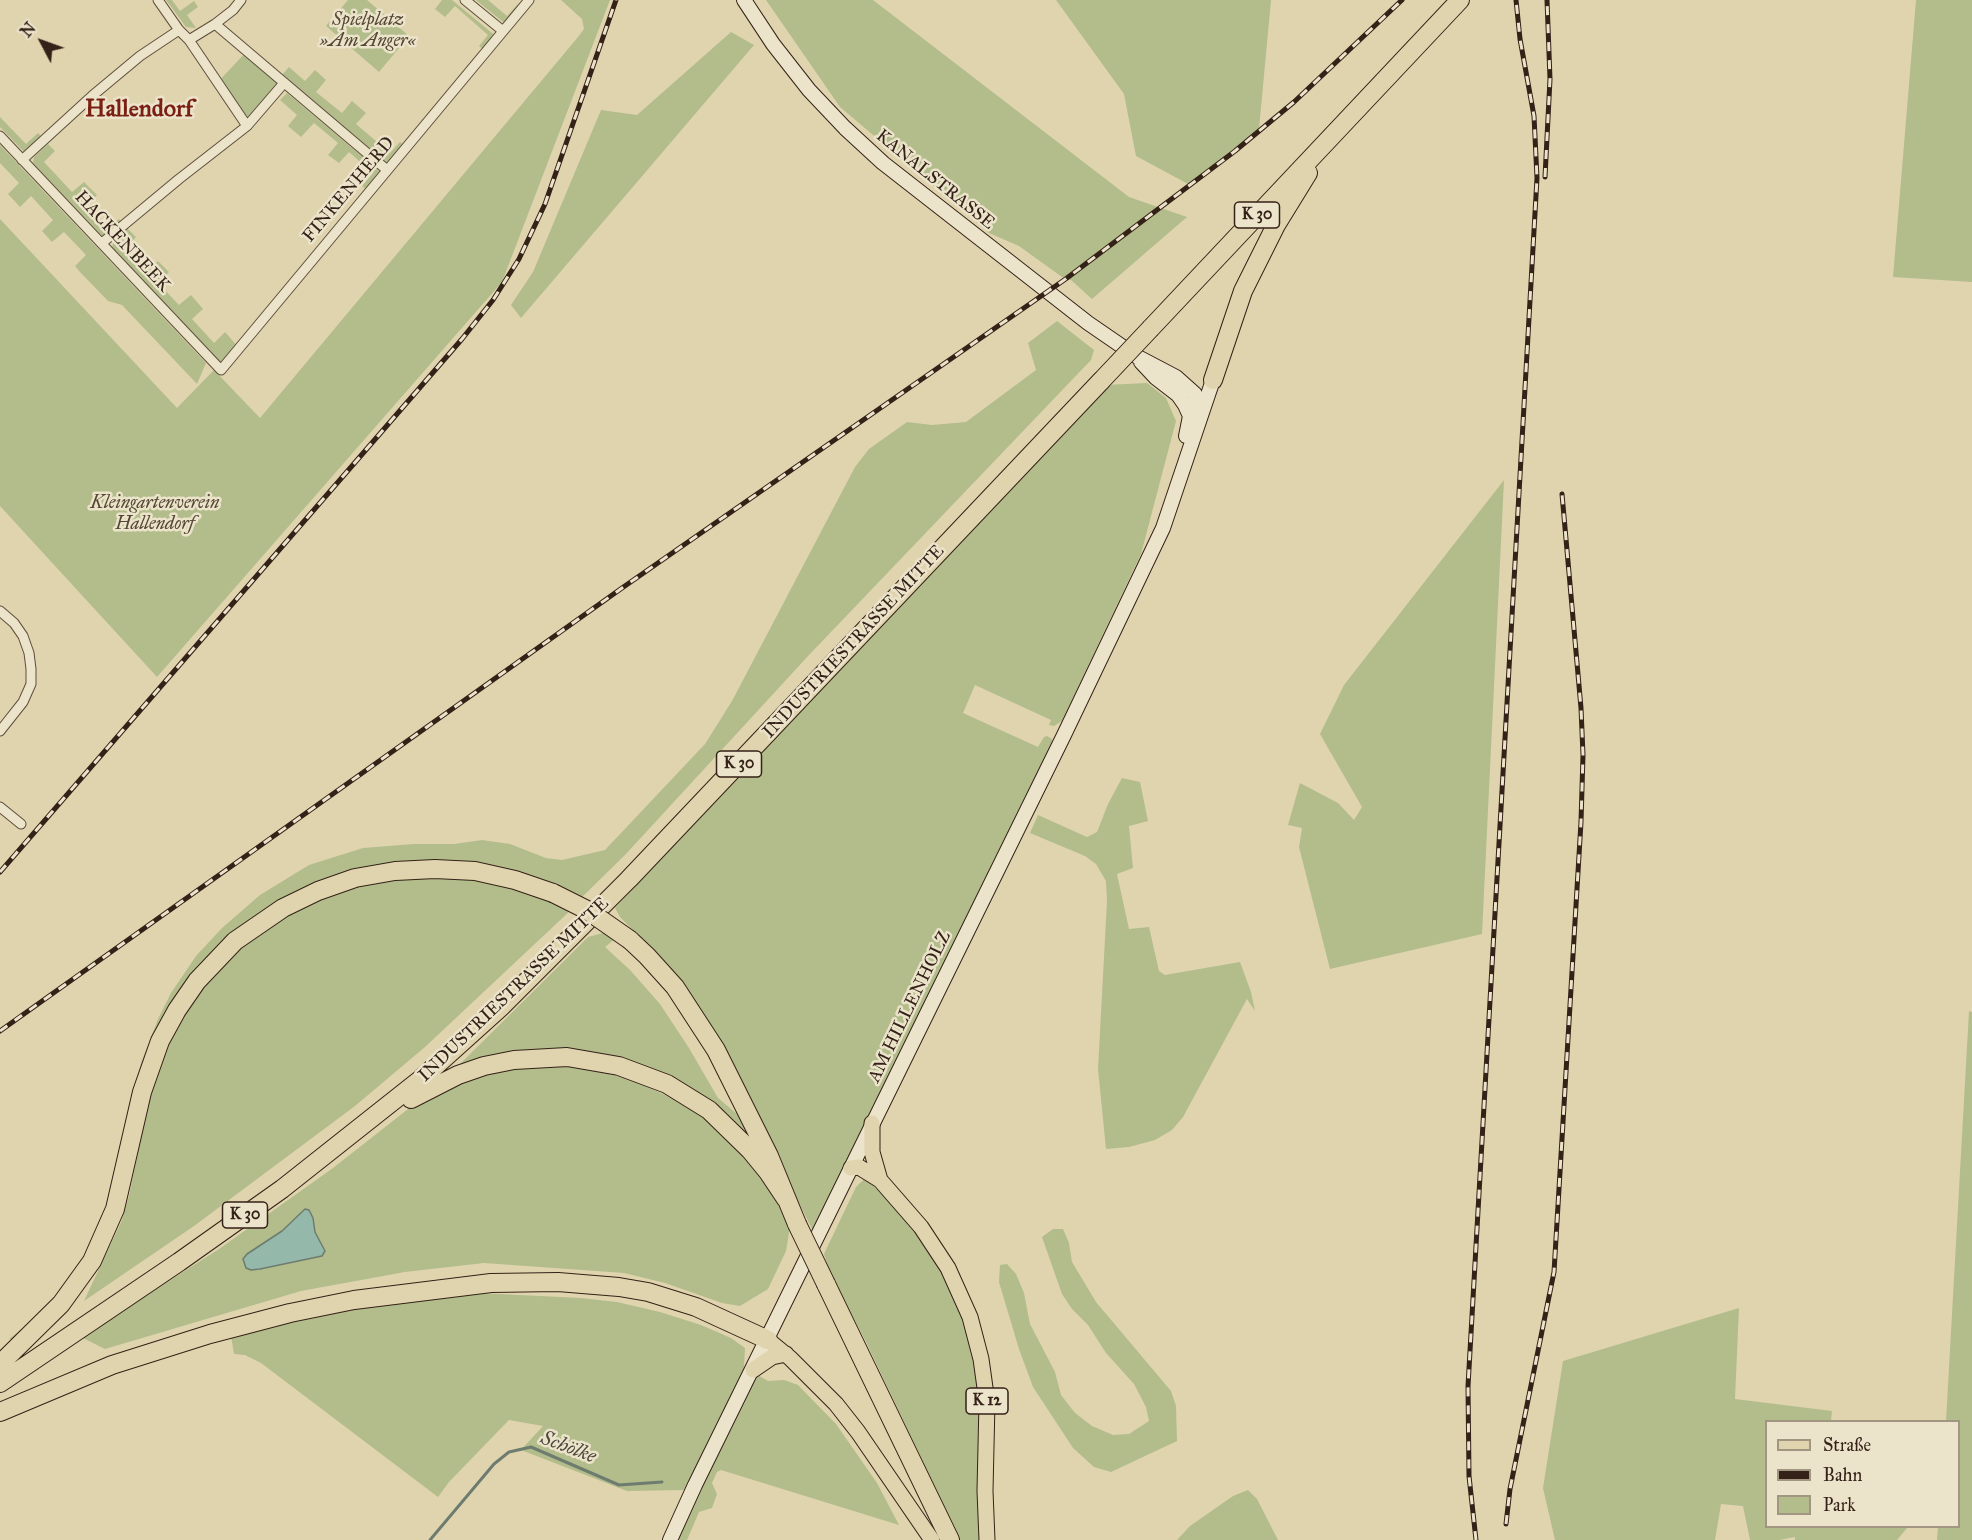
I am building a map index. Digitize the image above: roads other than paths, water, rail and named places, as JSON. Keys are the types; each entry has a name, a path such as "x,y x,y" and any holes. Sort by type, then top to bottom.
{"highway":[{"name":"INDUSTRIESTRASSE MITTE","path":"0,1383 282,1189 421,1079 502,1006 567,942 1460,0"},
{"path":"1213,380 1243,291 1276,225 1306,175 1364,102"},
{"path":"0,1364 61,1304 92,1261 116,1209 142,1092 160,1041 177,1010 197,981 235,941 266,918 309,895 355,878 395,871 435,869 475,871 515,880 553,893 593,913 630,940 656,964 675,987 716,1050 769,1156 797,1224 950,1540"},
{"path":"360,1129 425,1090 484,1066 548,1057 594,1060 652,1077 702,1105 737,1135 768,1172 786,1200"},
{"path":"0,1412 112,1365 210,1334 290,1313 354,1300 491,1283 558,1282 648,1292 696,1307 768,1340"}],"main road":[{"name":"K 12","path":"872,1123 872,1152 880,1180"},
{"name":"K 12","path":"851,1168 859,1167 880,1180 921,1227 935,1246 963,1299 976,1336 987,1402 987,1540"},
{"path":"768,1340 812,1379 858,1432 932,1540"},
{"path":"753,1370 772,1357 786,1354"}],"street":[{"path":"158,0 189,40 247,126"},
{"path":"189,40 215,24 233,10 241,0"},
{"path":"465,0 503,31"},
{"name":"FINKENHERD","path":"221,370 529,0"},
{"name":"KANALSTRASSE","path":"744,0 773,44 809,90 883,163 1061,303 1136,356 1176,377 1195,394"},
{"path":"215,24 387,170"},
{"path":"22,159 140,56 179,30"},
{"path":"102,243 179,178 247,126 284,83"},
{"name":"HACKENBEEK","path":"0,136 221,370"},
{"name":"KANALSTRASSE","path":"1136,356 1156,378 1178,395"},
{"path":"1178,395 1195,394 1213,380"},
{"name":"AM HILLENHOLZ","path":"670,1540 1163,528 1213,380"},
{"path":"1195,394 1200,419"},
{"name":"AM HILLENHOLZ","path":"1154,544 1164,499 1190,424 1190,416 1178,395"},
{"path":"0,611 14,623 23,636 29,653 31,669 31,684 23,702 0,731"},
{"path":"0,807 21,824"}],"waterway":[{"name":"Schölke","path":"430,1540 494,1464 509,1452 531,1447 619,1485 662,1482"}],"railway":[{"path":"0,872 462,339 493,300 519,259 545,204 616,0"},
{"path":"0,1031 622,588 1067,278 1235,151 1294,102 1402,0"},
{"path":"1476,1540 1469,1476 1468,1386 1537,178 1534,116 1520,39 1516,0"},
{"path":"1545,177 1550,79 1547,0"},
{"path":"1506,1524 1510,1489 1554,1272 1581,822 1583,755 1581,708 1562,494"}],"district":[{"name":"Hallendorf","path":"139,110"}],"park label":[{"name":"Spielplatz »Am Anger«","path":"368,31"},
{"name":"Kleingartenverein Hallendorf","path":"155,514"}]}
